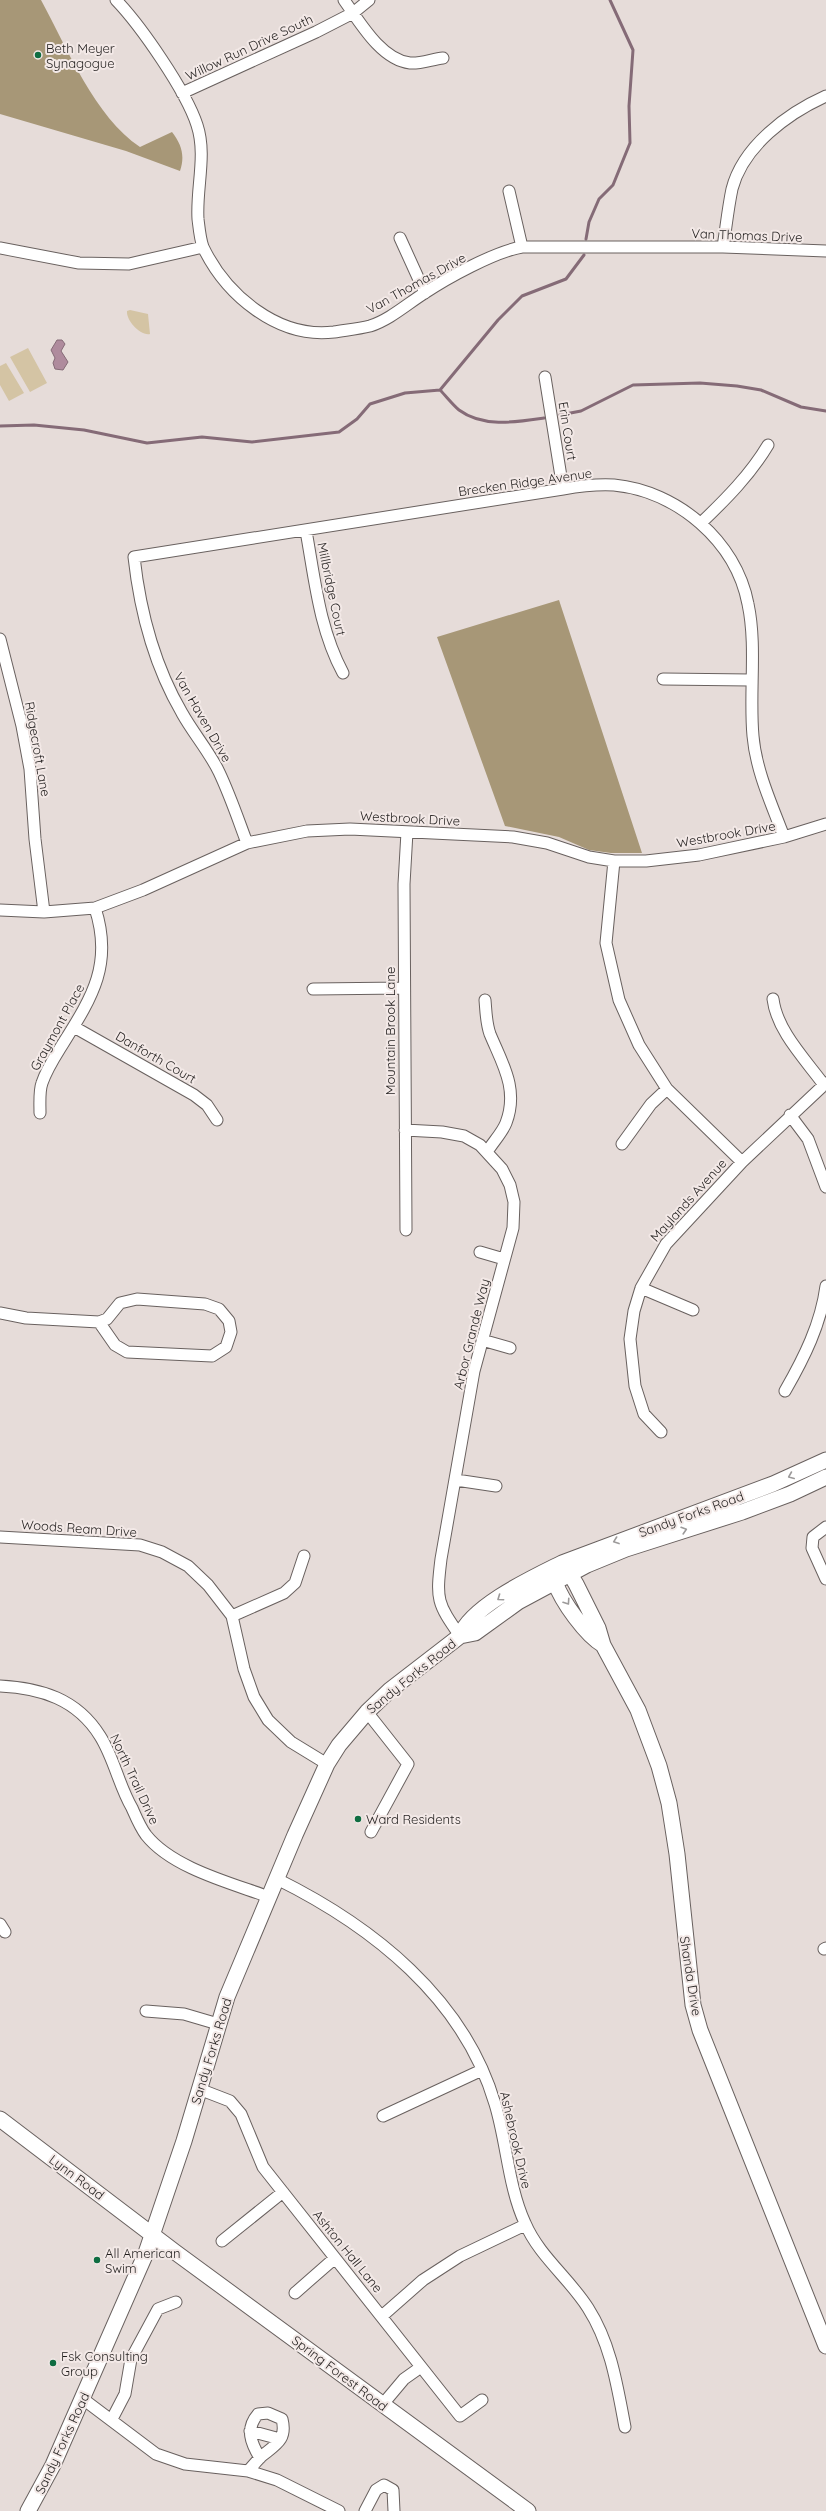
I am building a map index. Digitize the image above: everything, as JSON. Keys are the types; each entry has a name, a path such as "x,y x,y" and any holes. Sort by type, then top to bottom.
{"street":[{"name":"Van Thomas Drive","path":"116,0 141,30 182,93 197,124 202,165 198,208 203,247 229,288 244,301 282,324 308,331 332,332 370,325 396,312 459,273 511,249 522,247 724,248 826,252"},
{"path":"344,0 365,31 386,53 409,63 443,58"},
{"name":"Willow Run Drive South","path":"182,93 316,32 353,13 369,0"},
{"path":"724,248 733,188 746,161 784,120 803,107 826,96"},
{"path":"509,191 522,247"},
{"path":"400,238 425,293"},
{"path":"0,248 79,263 129,264 203,247"},
{"name":"Erin Court","path":"545,377 563,489"},
{"path":"701,523 738,487 756,465 768,444"},
{"name":"Brecken Ridge Avenue","path":"134,557 306,531 563,489 614,485 643,490 672,503 701,523 725,551 737,571 748,603 751,625 750,680 753,738 756,757 784,837"},
{"name":"Millbridge Court","path":"306,531 320,615 331,651 342,673"},
{"name":"Van Haven Drive","path":"134,557 144,617 162,674 181,713 219,771 247,843"},
{"name":"Ridgecroft Lane","path":"0,639 22,726 30,769 35,839 44,912"},
{"path":"663,679 750,680"},
{"name":"Westbrook Drive","path":"0,910 44,912 95,908 143,890 247,843 320,829 513,837 546,843 589,858 614,861 646,861 699,855 784,837 826,824"},
{"name":"Mountain Brook Lane","path":"406,1230 404,884 407,832"},
{"path":"614,861 606,943 619,1000 639,1045 667,1089 742,1162"},
{"name":"Graymont Place","path":"40,1113 42,1083 92,997 100,976 102,954 101,927 95,908"},
{"path":"313,989 404,988"},
{"path":"773,999 775,1013 781,1025 825,1084"},
{"path":"485,1000 490,1032 504,1062 508,1075 510,1099 506,1122 488,1152"},
{"name":"Danforth Court","path":"74,1026 194,1095 207,1105 216,1120"},
{"name":"Maylands Avenue","path":"661,1432 644,1414 635,1386 630,1338 634,1311 642,1288 666,1244 742,1162 790,1115 825,1084"},
{"path":"622,1144 651,1104 667,1089"},
{"path":"790,1115 808,1139 826,1187"},
{"name":"Arbor Grande Way","path":"405,1130 442,1132 464,1136 488,1152 502,1169 510,1185 514,1202 513,1228 474,1371 438,1587 441,1607 460,1636"},
{"path":"480,1252 504,1259"},
{"path":"785,1391 805,1358 816,1325 826,1286"},
{"path":"642,1288 693,1310"},
{"path":"0,1313 26,1318 99,1322 107,1319 120,1303 137,1299 205,1304 219,1309 229,1321 231,1332 226,1347 212,1356 127,1352 114,1345 99,1322"},
{"path":"482,1340 510,1348"},
{"name":"Sandy Forks Road","path":"32,2509 83,2399 153,2235 218,2024 239,1966 327,1764 339,1744 367,1712 390,1690 460,1636 464,1625 485,1608 506,1594 555,1574 596,1549 773,1484 826,1460"},
{"name":"Sandy Forks Road","path":"570,1574 626,1549 742,1512 790,1494 826,1477"},
{"path":"456,1480 496,1486"},
{"path":"826,1527 813,1537 812,1548 826,1579"},
{"name":"Woods Ream Drive","path":"0,1537 140,1545 162,1552 188,1566 208,1585 232,1616 244,1669 254,1697 268,1720 291,1742 327,1764"},
{"path":"232,1616 284,1593 295,1583 304,1556"},
{"path":"555,1574 570,1574"},
{"name":"Shanda Drive","path":"555,1574 591,1637 603,1645"},
{"name":"Shanda Drive","path":"570,1574 598,1628 603,1645 638,1710 666,1788 677,1854 693,2005 700,2030 826,2346"},
{"name":"North Trail Drive","path":"0,1686 27,1687 56,1696 78,1710 100,1736 125,1796 146,1835 179,1862 269,1897"},
{"path":"367,1712 408,1764 371,1832"},
{"name":"Ashebrook Drive","path":"276,1879 363,1930 411,1968 453,2020 470,2044 495,2103 516,2203 525,2225 538,2246 588,2307 598,2326 614,2368 626,2427"},
{"path":"146,2011 184,2014 218,2024"},
{"path":"383,2116 482,2070"},
{"name":"Ashton Hall Lane","path":"199,2089 230,2101 241,2114 263,2166 460,2416 482,2400"},
{"name":"Lynn Road","path":"0,2119 153,2235"},
{"path":"222,2241 283,2192"},
{"path":"382,2316 423,2280 460,2256 525,2225"},
{"name":"Spring Forest Road","path":"153,2235 528,2511"},
{"path":"295,2293 335,2258"},
{"path":"112,2419 125,2394 131,2359 158,2309 176,2302"},
{"path":"383,2404 404,2379 421,2367"},
{"path":"83,2399 112,2419 156,2454 185,2464 248,2471 277,2480 331,2509"},
{"path":"248,2471 260,2458 278,2446 284,2426 282,2419 268,2413 258,2414 250,2431 251,2442 260,2458"},
{"path":"250,2431 280,2439"},
{"path":"365,2511 376,2490 384,2485 393,2490 394,2511"}],"shaded area":[{"name":"Beth Meyer Synagogue","path":"0,0 41,0 83,80 109,118 124,134 140,147 172,132 182,151 182,166 180,171 126,151 0,114"},
{"path":"130,310 148,314 150,334 142,333 134,327 127,315 127,311"},
{"path":"57,340 62,340 65,344 61,351 68,362 63,370 55,369 53,363 55,358 51,350"},
{"path":"28,348 47,383 30,392 10,357"},
{"path":"6,363 24,393 9,401 0,385 0,366"},
{"path":"559,600 642,853 611,853 589,850 559,837 505,826 437,637"}],"waterway":[{"path":"586,239 589,222 599,199 613,185 630,143 629,106 633,50 610,0"},
{"path":"0,426 34,425 84,430 147,443 202,437 252,442 339,432 357,419 370,404 405,393 440,390 498,320 522,296 566,279 584,255"},
{"path":"560,415 581,411 633,385 700,383 737,386 761,390 801,407 826,411"},
{"path":"440,390 459,410 468,416 479,419 512,422 544,418"}],"place":[{"name":"Beth Meyer Synagogue","path":"38,55"},
{"name":"Ward Residents","path":"358,1819"},
{"name":"All American Swim","path":"97,2260"},
{"name":"Fsk Consulting Group","path":"53,2363"}]}
